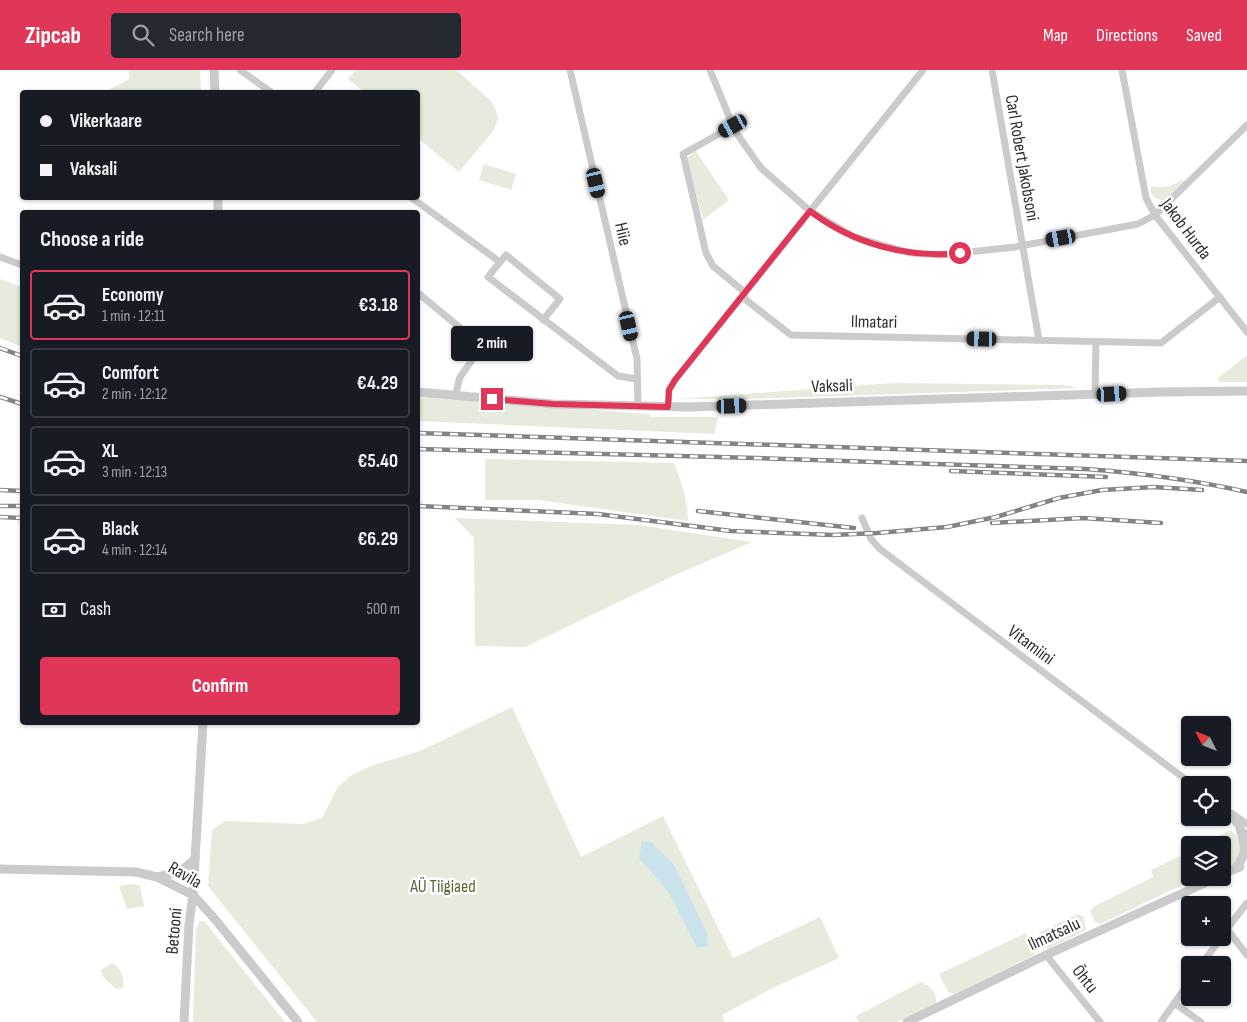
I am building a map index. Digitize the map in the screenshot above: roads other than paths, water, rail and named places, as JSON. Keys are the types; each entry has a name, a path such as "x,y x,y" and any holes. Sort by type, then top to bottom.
{"street":[{"path":"214,70 215,90"},
{"path":"240,70 268,90"},
{"path":"317,90 332,70"},
{"name":"Hiie","path":"570,70 637,359 638,406"},
{"path":"710,70 733,126 761,168 810,211 854,237 911,253 941,255 1022,245 1138,224 1155,215 1247,125"},
{"path":"668,407 669,390 675,380 923,70"},
{"name":"Carl Robert Jakobsoni","path":"992,70 1039,340"},
{"name":"Jakob Hurda","path":"1122,70 1146,198 1155,215 1247,332"},
{"name":"Ilmatari","path":"733,126 682,154 709,260 713,266 742,290 746,300 791,335 1160,343 1220,297"},
{"path":"415,200 500,262"},
{"path":"543,320 560,299 506,255 488,277 543,320 618,376 637,379"},
{"path":"0,256 20,264"},
{"path":"420,295 482,346 460,377 455,396"},
{"path":"1095,394 1096,342"},
{"name":"Vaksali","path":"420,392 553,404 668,407 1247,391"},
{"name":"Vitamiini","path":"862,518 871,539 880,549 1181,776"},
{"name":"Betooni","path":"184,1022 188,924 194,896 203,725"},
{"path":"1231,816 1245,830 1243,859 1235,869"},
{"path":"157,877 181,871 195,859"},
{"path":"1231,871 1247,863"},
{"name":"Ravila","path":"0,869 136,872 157,877 194,896 298,1022"},
{"name":"Ilmatsalu","path":"907,1022 1046,955 1198,886"},
{"path":"1231,924 1247,903"},
{"path":"1231,941 1247,955"},
{"name":"Õhtu","path":"1046,955 1100,1022"},
{"path":"1165,1021 1181,993"},
{"path":"1174,1003 1201,1022"}],"water":[{"path":"642,841 652,843 674,865 707,933 708,946 697,948 668,891 639,858"}],"railway":[{"path":"0,348 20,355"},
{"path":"0,397 20,403"},
{"path":"420,433 1247,461"},
{"path":"420,449 1086,469 1167,477 1247,492"},
{"path":"951,471 1106,477"},
{"path":"420,506 598,514 731,531 833,535 947,527 996,517 1059,498 1102,490 1154,487 1202,490"},
{"path":"0,490 20,491"},
{"path":"0,506 20,506"},
{"path":"698,511 854,528"},
{"path":"0,517 20,518"},
{"path":"992,523 1083,518 1161,523"}],"park label":[{"name":"AÜ Tiigiaed","path":"443,886"}]}
